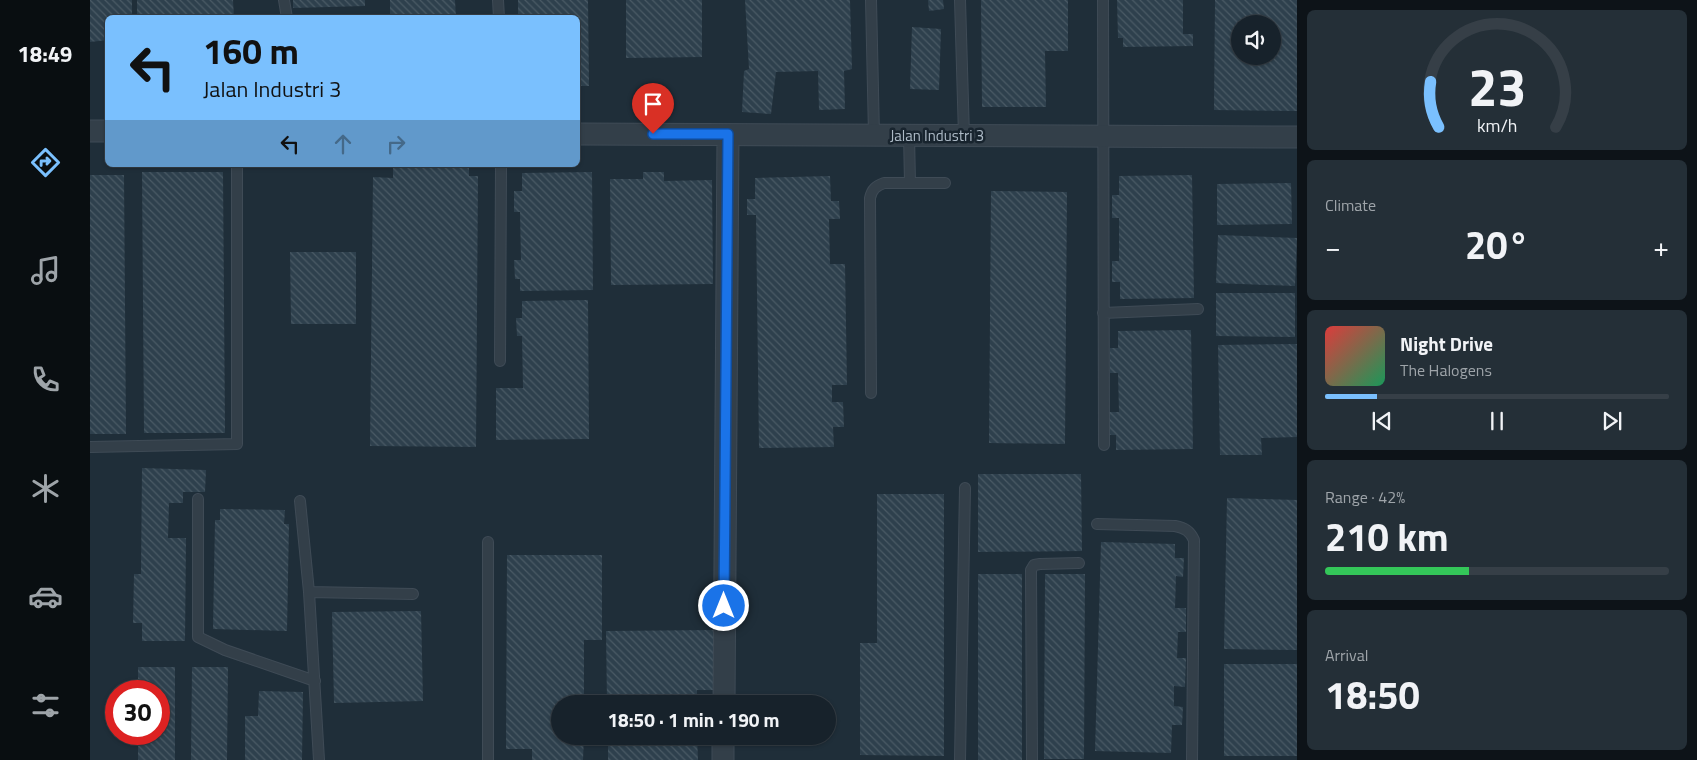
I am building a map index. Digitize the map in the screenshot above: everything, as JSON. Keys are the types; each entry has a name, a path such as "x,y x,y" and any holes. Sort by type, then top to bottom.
{"street":[{"path":"90,131 105,131"},
{"name":"Jalan Industri 3","path":"580,134 1297,137"},
{"path":"724,695 728,134"},
{"path":"723,745 723,760"}],"lane":[{"path":"284,0 286,15"},
{"path":"498,0 499,15"},
{"path":"871,0 874,135"},
{"path":"960,0 964,136"},
{"path":"1103,0 1104,446"},
{"path":"909,135 910,182"},
{"path":"90,448 236,444 236,167"},
{"path":"500,361 501,167"},
{"path":"871,393 870,198 872,190 877,185 884,183 945,184"},
{"path":"1103,313 1198,309"},
{"path":"960,760 965,488"},
{"path":"198,499 198,637 225,650 315,681"},
{"path":"300,501 309,592 319,760"},
{"path":"1098,524 1175,526 1184,528 1191,533 1194,540 1192,760"},
{"path":"488,542 488,760"},
{"path":"1032,760 1032,570 1034,565 1040,564 1079,563"},
{"path":"309,592 412,594"}],"building":[{"path":"90,0 132,0 132,15 105,15 105,40 90,42"},
{"path":"137,0 233,0 234,15 137,15"},
{"path":"293,0 365,0 365,6 293,8"},
{"path":"390,0 455,0 456,15 390,15"},
{"path":"518,0 588,0 589,86 580,86 580,15 518,15"},
{"path":"626,0 702,0 702,57 626,58"},
{"path":"745,0 850,0 852,69 844,71 845,109 819,110 818,71 776,72 771,114 742,112 744,71 749,69"},
{"path":"928,0 943,0 944,9 929,11"},
{"path":"981,0 1068,0 1068,51 1045,51 1046,107 982,107"},
{"path":"1117,0 1183,0 1183,34 1193,34 1193,46 1123,47 1123,38 1118,38"},
{"path":"1215,0 1297,0 1297,111 1214,110"},
{"path":"912,27 941,29 939,90 910,89"},
{"path":"393,167 469,167 469,176 478,176 476,447 370,446 373,177 393,178"},
{"path":"142,172 223,172 225,433 144,433"},
{"path":"592,172 593,290 520,291 520,279 515,279 514,260 521,260 520,212 514,212 514,191 522,191 522,173"},
{"path":"643,172 664,172 664,181 712,180 713,284 611,285 610,179 643,179"},
{"path":"90,175 124,175 126,434 90,434"},
{"path":"1192,175 1194,298 1120,299 1120,282 1112,282 1112,261 1119,261 1119,218 1112,218 1112,195 1119,195 1119,176"},
{"path":"830,176 831,201 839,201 840,219 829,219 830,264 845,264 847,385 832,385 832,402 843,402 844,427 833,427 834,447 759,448 756,215 747,215 747,199 755,199 755,178"},
{"path":"1291,183 1292,224 1217,225 1217,184"},
{"path":"991,191 1067,192 1065,444 989,443"},
{"path":"1218,235 1297,238 1295,286 1216,283"},
{"path":"290,252 356,252 356,324 291,324"},
{"path":"1216,293 1295,293 1295,337 1216,336"},
{"path":"588,300 589,439 496,440 496,388 523,388 522,336 517,336 516,318 522,318 522,301"},
{"path":"1191,330 1193,449 1116,450 1116,435 1109,435 1108,412 1119,412 1118,373 1110,373 1110,348 1118,348 1118,331"},
{"path":"1297,344 1297,437 1261,438 1262,455 1220,455 1218,345"},
{"path":"142,468 206,470 205,492 183,492 183,503 169,503 168,538 186,538 185,641 142,641 142,623 133,623 134,574 141,574"},
{"path":"978,474 1081,474 1082,551 978,552"},
{"path":"877,494 944,494 944,756 860,755 860,643 877,643"},
{"path":"1227,498 1297,500 1297,650 1224,649"},
{"path":"220,509 285,510 284,524 289,524 287,631 213,629 215,520 220,520"},
{"path":"1101,542 1175,544 1175,558 1184,558 1183,577 1176,576 1175,608 1186,608 1186,632 1178,632 1177,658 1186,658 1185,687 1174,686 1174,706 1183,707 1182,725 1172,725 1171,753 1095,751"},
{"path":"507,555 602,555 602,640 584,640 584,695 551,695 551,745 584,745 583,760 532,760 532,749 506,749"},
{"path":"978,574 1022,574 1022,760 978,760"},
{"path":"1045,574 1085,574 1084,759 1044,759"},
{"path":"421,611 423,701 334,703 332,612"},
{"path":"715,630 716,690 697,690 697,695 607,695 606,631"},
{"path":"1224,664 1297,664 1297,756 1224,756"},
{"path":"138,667 175,667 175,760 138,760 138,745 170,745 170,680 138,680"},
{"path":"192,667 228,667 227,760 191,760"},
{"path":"259,691 303,692 302,760 245,760 245,716 258,716"},
{"path":"608,745 697,745 698,760 608,760"}],"route":[{"path":"653,134 728,134 724,606"}]}
